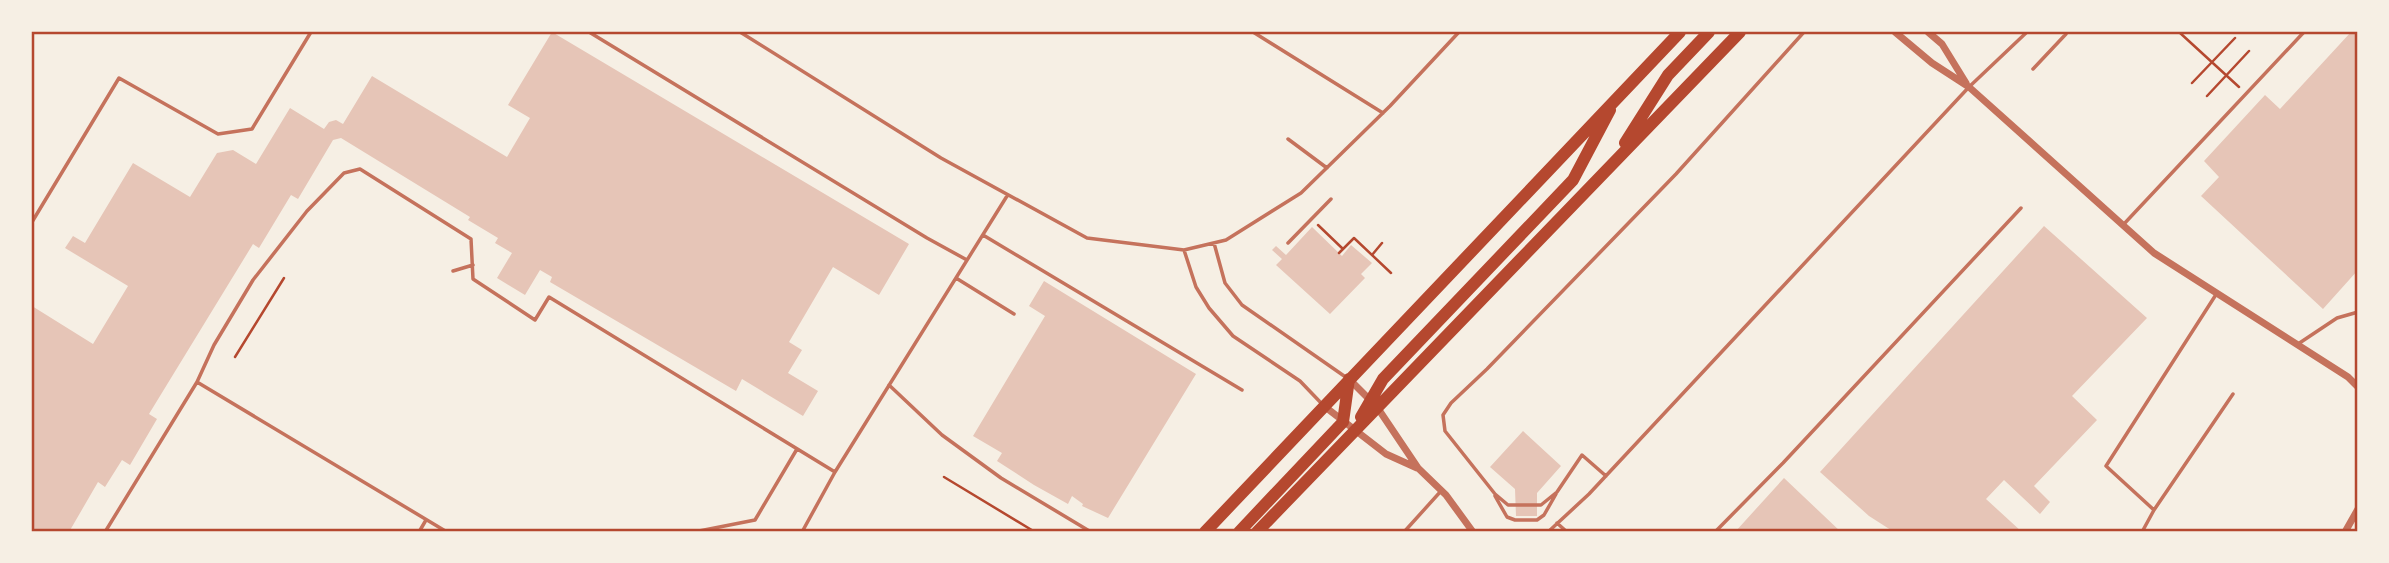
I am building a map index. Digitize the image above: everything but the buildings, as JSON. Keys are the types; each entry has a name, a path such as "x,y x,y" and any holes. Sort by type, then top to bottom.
{"main road":[{"path":"1205,531 1680,32"},
{"path":"1609,167 1668,75 1709,32"},
{"path":"1257,531 1354,431 1373,404 1740,32"},
{"path":"1373,404 1383,379 1573,180 1617,97"},
{"path":"1239,531 1343,422 1349,379"}],"street":[{"path":"1895,32 1932,63 1969,87 2154,253 2348,377 2357,387"},
{"path":"1928,32 1942,44 1969,87"},
{"path":"1349,379 1373,404 1418,468 1459,510 1473,531"},
{"path":"1324,406 1386,454 1418,468"},
{"path":"2345,531 2357,509"}],"lane":[{"path":"32,222 120,78 218,134 251,129 311,32"},
{"path":"589,32 926,238 967,260"},
{"path":"740,32 940,158 1087,238 1184,250 1226,240 1301,193 1459,32"},
{"path":"1253,32 1382,113"},
{"path":"1606,476 1582,455 1544,515 1536,520 1515,520 1507,517 1495,494 1445,431 1443,415 1451,403 1676,174 1804,32"},
{"path":"1548,531 1606,476 1969,87 2027,32"},
{"path":"2033,69 2066,34 2064,32"},
{"path":"2123,225 2304,32"},
{"path":"1288,138 1327,168"},
{"path":"105,531 197,382 214,345 253,280 307,211 344,173 360,169 471,239 473,279 536,320 549,297 835,472"},
{"path":"802,531 835,472 1007,195"},
{"path":"1288,243 1331,199"},
{"path":"1714,531 1783,463 2021,208"},
{"path":"983,235 1242,390"},
{"path":"1214,243 1225,282 1242,306 1349,379"},
{"path":"1184,250 1196,287 1209,308 1233,335 1300,381 1324,406"},
{"path":"453,271 472,265"},
{"path":"956,278 1014,314"},
{"path":"2154,510 2106,466 2217,293"},
{"path":"2297,345 2337,318 2357,312"},
{"path":"197,382 447,531"},
{"path":"889,385 942,435 1001,478 1091,531"},
{"path":"2142,531 2233,394"},
{"path":"694,531 755,520 797,449"},
{"path":"1404,531 1441,491"},
{"path":"1495,494 1508,505 1541,505 1557,492"},
{"path":"419,531 426,520"},
{"path":"1557,523 1567,531"}],"path":[{"path":"2179,32 2246,94"},
{"path":"2192,83 2235,38"},
{"path":"2207,96 2249,51"},
{"path":"1317,224 1343,249"},
{"path":"1339,253 1353,238 1391,273"},
{"path":"1372,255 1382,243"},
{"path":"235,357 284,278"},
{"path":"944,477 1035,531"}]}
